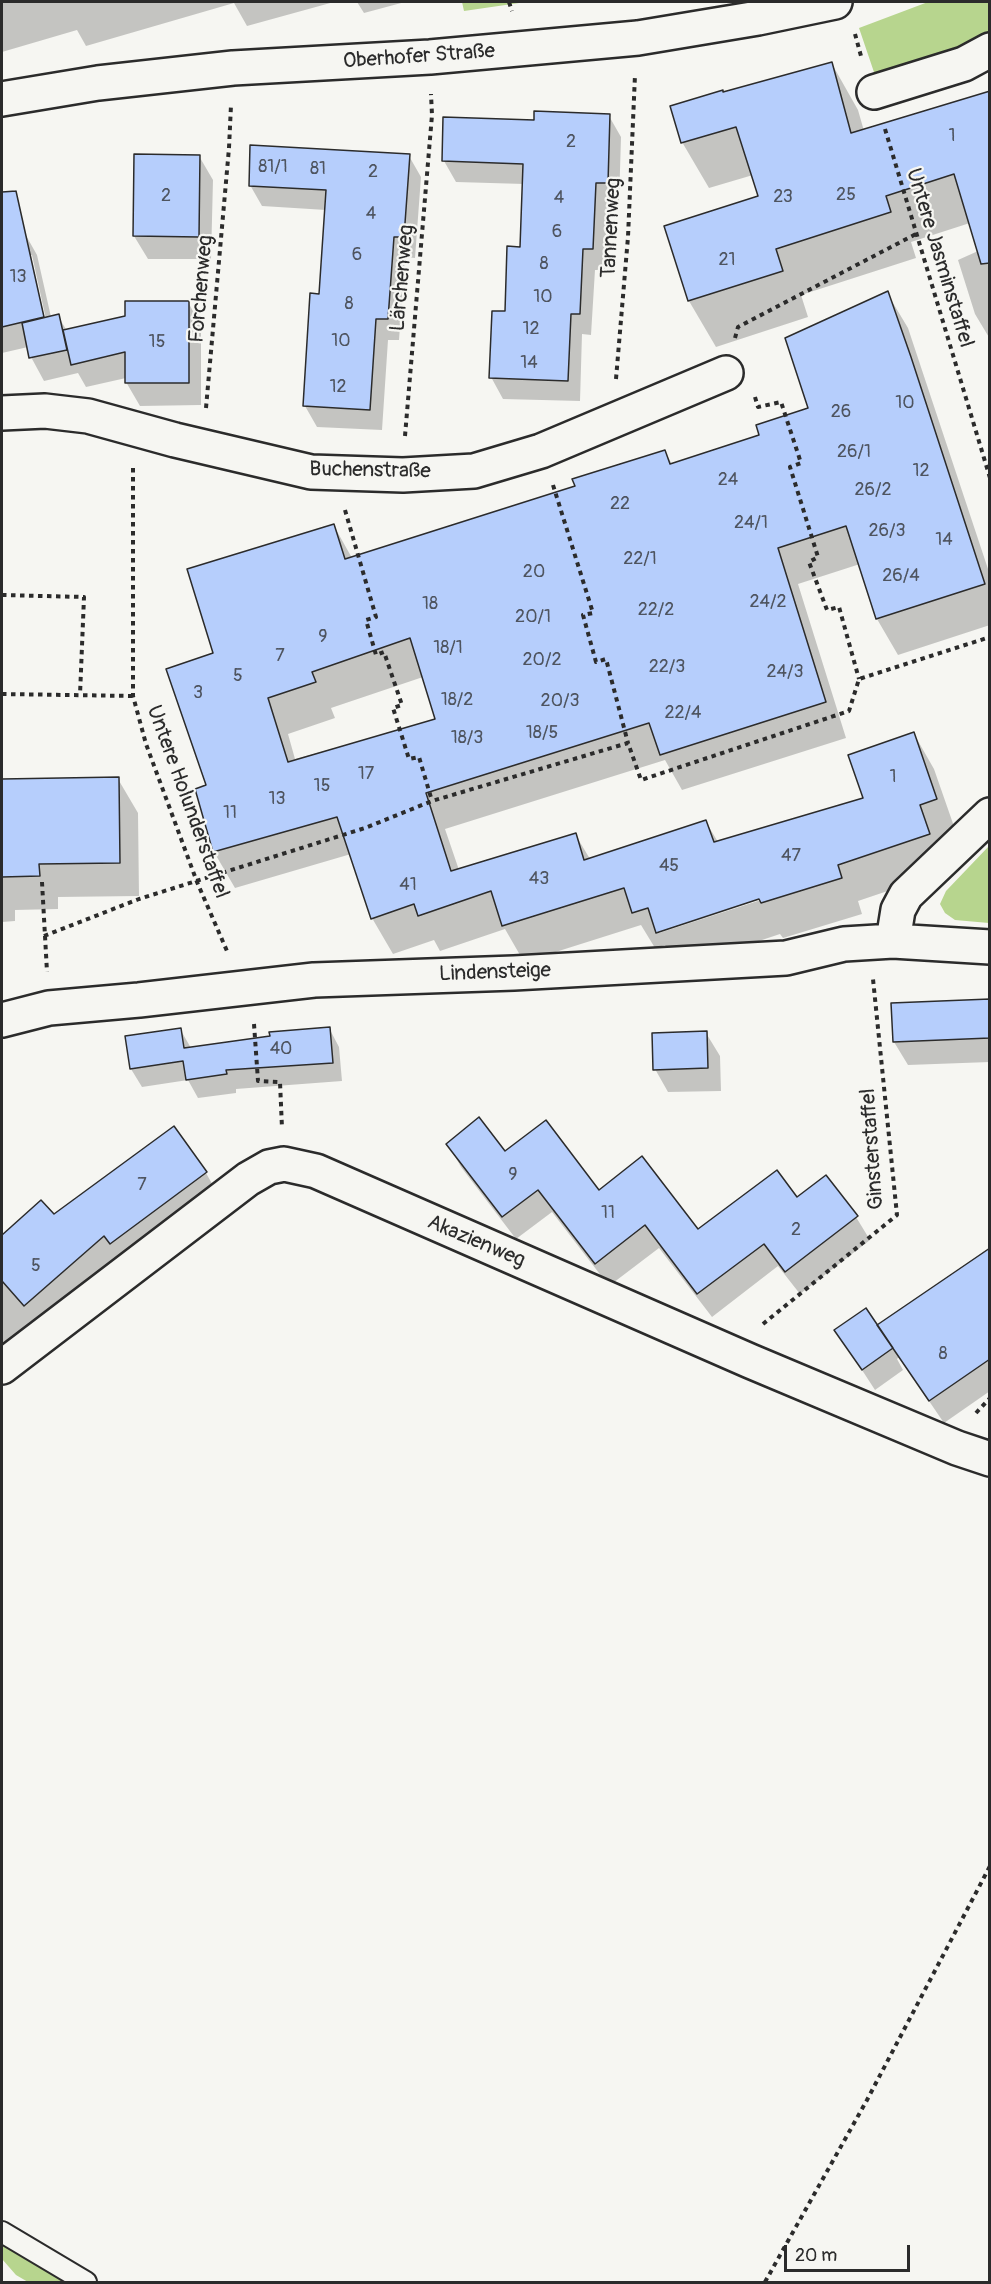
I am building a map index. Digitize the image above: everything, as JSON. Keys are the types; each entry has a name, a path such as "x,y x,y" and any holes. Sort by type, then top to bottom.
{"street":[{"name":"Oberhofer Straße","path":"2,99 98,82 233,68 430,57 638,38 758,18 835,2"},
{"path":"874,92 964,64 990,50"},
{"name":"Buchenstraße","path":"2,413 45,411 88,416 184,442 311,472 403,475 474,471 541,452 726,373"},
{"path":"893,941 898,910 906,895 990,815"},
{"name":"Lindensteige","path":"2,1020 49,1008 314,980 526,972 786,958 844,944 893,941 990,947"},
{"name":"Akazienweg","path":"2,1367 248,1179 269,1167 284,1164 316,1171 750,1361 957,1448 990,1459"}],"lane":[{"path":"2,2232 86,2283"}],"path":[{"name":"Untere Jasminstaffel","path":"858,47 874,92 990,478"},
{"name":"Tannenweg","path":"616,373 628,237 634,85"},
{"name":"Lärchenweg","path":"404,444 432,115"},
{"name":"Forchenweg","path":"206,410 230,148"},
{"path":"726,373 738,327 916,234"},
{"path":"555,492 593,613 583,615 596,662 606,660 628,743 641,780 849,711 859,680 839,607 827,610 809,562 818,557 789,467 801,463 781,402 758,407 754,397"},
{"name":"Untere Holunderstaffel","path":"133,470 133,696 146,744 197,882 231,960"},
{"path":"346,515 376,617 366,620 376,655 384,652 402,705 393,708 399,729 409,759 419,758 432,801"},
{"path":"2,596 84,597 80,695"},
{"path":"859,680 990,637"},
{"path":"2,694 133,696"},
{"path":"44,936 139,899 365,828 432,801 628,743"},
{"path":"42,882 49,1008"},
{"name":"Ginsterstaffel","path":"750,1361 759,1326 897,1215 873,977"},
{"path":"254,1021 258,1081 280,1082 283,1134"},
{"path":"975,1414 990,1398"},
{"path":"765,2283 867,2100 990,1866"}],"green space":[{"path":"462,2 526,2 464,11"},
{"path":"928,2 989,2 989,39 877,81 859,28"},
{"path":"989,846 989,923 955,920 945,913 940,904 946,891"},
{"path":"2,2226 95,2282 28,2282 16,2275 2,2259"}],"building":[{"path":"832,62 851,133 990,91 990,263 981,264 954,174 886,196 891,212 776,249 783,271 688,301 664,226 758,196 736,127 681,143 670,106"},
{"path":"534,111 610,114 608,183 596,183 593,249 583,249 580,314 571,314 568,381 489,378 492,311 505,311 507,246 520,247 523,164 442,161 443,117 534,120"},
{"path":"250,145 410,154 404,237 394,237 388,319 376,319 370,410 303,406 310,293 319,294 326,190 249,186"},
{"path":"134,154 200,155 199,237 133,236"},
{"path":"16,191 44,317 2,327 2,192"},
{"path":"888,291 985,584 876,619 846,526 778,548 826,702 660,755 649,723 426,793 451,871 576,833 584,860 706,820 714,842 863,798 848,755 914,732 937,799 920,805 930,834 838,865 842,878 761,903 759,899 656,933 648,908 632,913 624,888 502,926 491,891 418,916 414,904 371,919 337,817 213,852 195,789 206,785 166,669 213,653 187,569 334,524 345,559 575,486 572,479 665,450 670,464 759,435 756,425 808,408 785,338","holes":["410,638 435,719 288,762 268,698 316,682 312,672"]},
{"path":"125,301 189,301 189,383 125,383 125,352 71,365 63,330 125,316"},
{"path":"59,314 67,350 29,358 22,323"},
{"path":"119,777 120,863 39,864 40,876 2,877 2,779"},
{"path":"990,999 990,1038 893,1042 891,1003"},
{"path":"330,1027 333,1063 226,1070 227,1074 186,1080 183,1061 130,1069 125,1036 181,1028 184,1048 270,1036 269,1032"},
{"path":"707,1031 708,1068 653,1070 652,1033"},
{"path":"479,1117 505,1151 546,1120 599,1190 642,1156 698,1229 777,1170 797,1197 826,1175 858,1216 785,1272 764,1244 697,1294 645,1225 595,1264 538,1190 502,1217 446,1144"},
{"path":"174,1126 207,1172 110,1244 104,1236 24,1306 2,1281 2,1235 41,1200 54,1214"},
{"path":"990,1248 990,1359 929,1401 877,1325"},
{"path":"866,1308 893,1348 862,1370 834,1330"}]}
